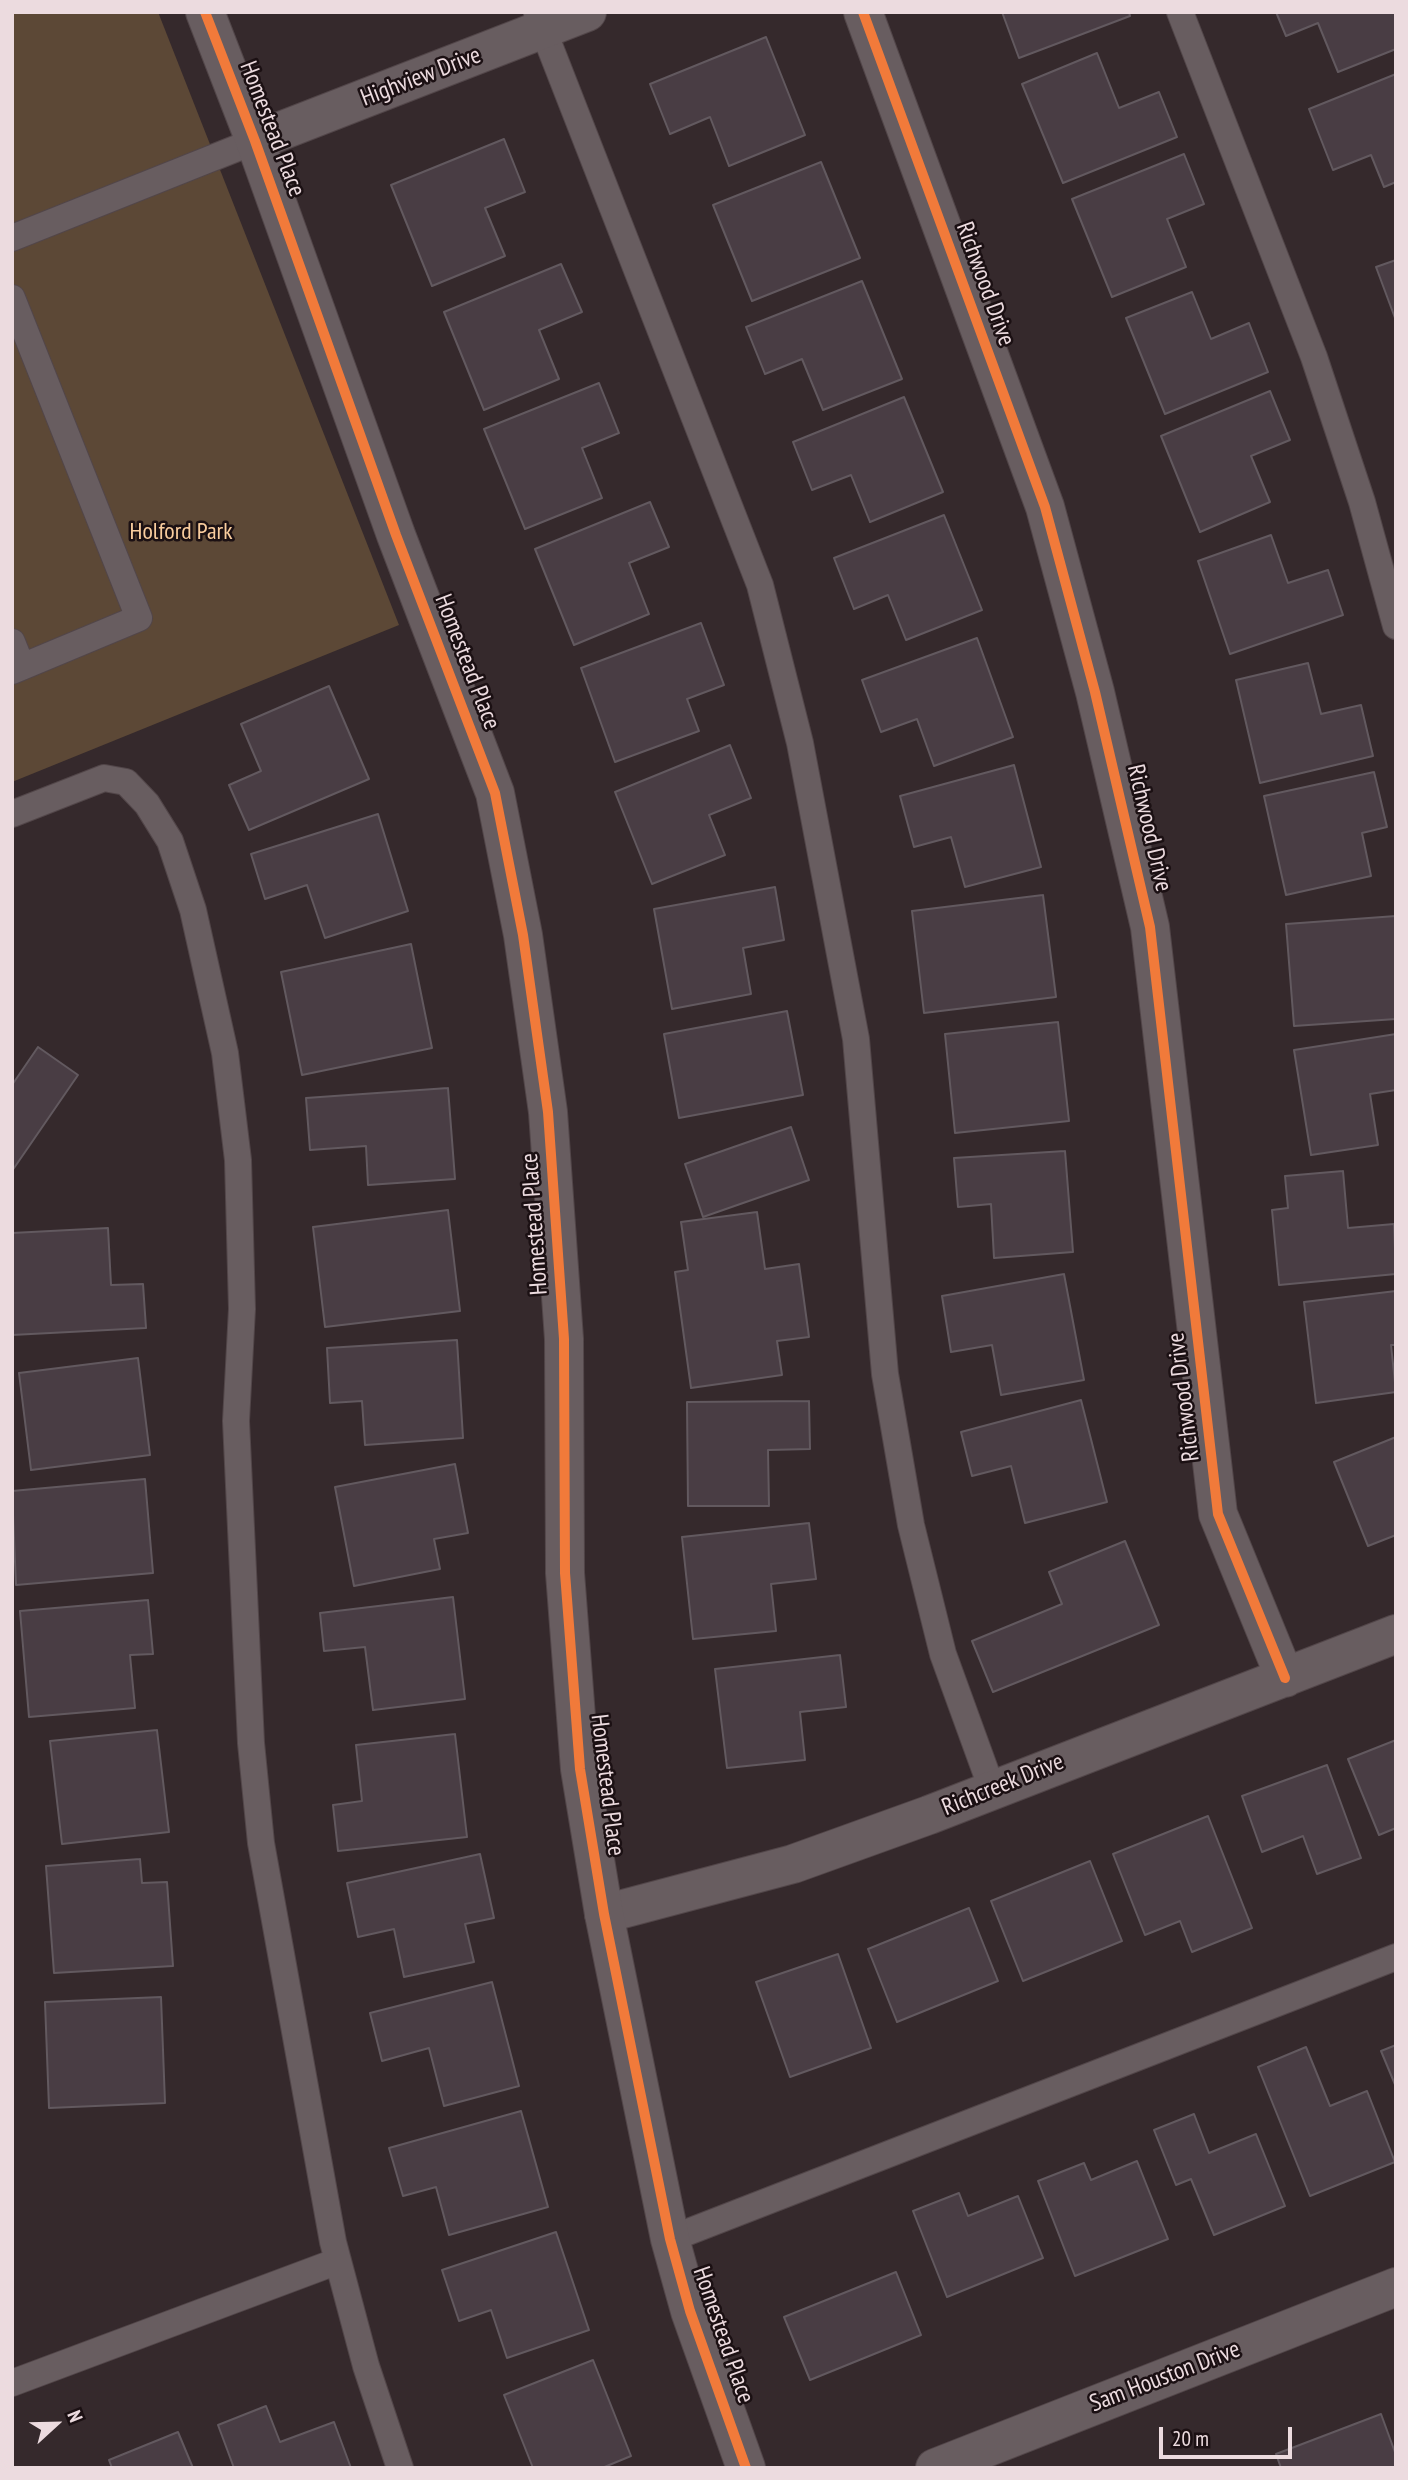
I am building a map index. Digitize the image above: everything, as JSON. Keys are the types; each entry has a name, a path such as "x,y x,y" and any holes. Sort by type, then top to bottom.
{"street":[{"name":"Homestead Place","path":"205,12 255,141 396,535 495,793 523,935 548,1112 564,1339 565,1573 580,1769 604,1914 670,2239 690,2311 746,2468"},
{"name":"Highview Drive","path":"255,141 540,21 587,12"},
{"name":"Richwood Drive","path":"863,12 1045,507 1095,692 1150,927 1218,1514 1285,1678"},
{"name":"Richcreek Drive","path":"604,1914 793,1864 1396,1634"},
{"name":"Sam Houston Drive","path":"934,2468 1396,2287"}],"lane":[{"path":"1180,12 1314,357 1362,502 1396,626"},
{"path":"540,21 760,585 800,743 856,1039 885,1374 911,1525 943,1654 992,1789"},
{"path":"12,238 255,141"},
{"path":"12,298 139,618 17,669 12,642"},
{"path":"12,814 104,778 126,782 146,804 170,841 193,910 225,1053 237,1160 242,1309 236,1421 251,1743 261,1843 279,1954 338,2261 366,2366 400,2468"},
{"path":"670,2239 1396,1957"},
{"path":"12,2383 338,2261"}],"green space":[{"name":"Holford Park","path":"12,12 158,12 399,625 12,782"}],"building":[{"path":"1002,12 1129,12 1130,16 1019,58"},
{"path":"1276,12 1396,12 1396,49 1338,72 1318,23 1286,36"},
{"path":"766,37 805,135 729,166 710,117 670,134 650,84"},
{"path":"1097,53 1119,108 1159,92 1177,137 1063,183 1022,84"},
{"path":"1396,74 1396,182 1384,187 1371,155 1333,170 1309,109"},
{"path":"504,139 525,192 485,208 505,256 432,286 391,185"},
{"path":"1184,154 1204,204 1167,219 1186,267 1112,297 1072,199"},
{"path":"821,162 860,258 752,301 713,205"},
{"path":"1396,260 1396,317 1395,318 1376,267"},
{"path":"561,264 582,312 539,330 559,379 484,410 444,312"},
{"path":"862,281 902,379 823,410 802,359 765,374 746,327"},
{"path":"1192,292 1211,339 1249,323 1268,372 1165,414 1126,318"},
{"path":"599,383 619,433 582,448 602,498 525,529 484,429"},
{"path":"1270,391 1290,440 1251,456 1270,502 1200,532 1161,436"},
{"path":"904,397 943,492 870,522 851,475 812,490 793,442"},
{"path":"650,502 669,547 629,563 649,614 574,645 535,549"},
{"path":"944,515 982,610 906,640 888,595 854,609 834,558"},
{"path":"1271,535 1288,583 1328,570 1343,615 1230,654 1198,561"},
{"path":"701,623 724,685 687,699 699,731 615,762 581,668"},
{"path":"977,638 1013,737 934,766 917,719 881,732 862,680"},
{"path":"1308,663 1321,714 1361,705 1373,756 1260,783 1236,680"},
{"path":"329,686 369,779 249,830 229,785 261,771 241,724"},
{"path":"730,745 751,798 709,815 725,855 652,884 615,792"},
{"path":"1014,765 1041,867 965,887 951,837 914,847 900,796"},
{"path":"1374,772 1387,827 1362,833 1371,876 1286,895 1264,796"},
{"path":"378,814 408,911 325,938 307,885 265,899 251,854"},
{"path":"775,887 784,940 743,948 751,994 672,1009 654,909"},
{"path":"1043,895 1056,997 924,1013 912,911"},
{"path":"1396,916 1396,1019 1294,1026 1286,924"},
{"path":"411,944 432,1048 302,1075 281,972"},
{"path":"787,1011 803,1095 679,1118 664,1034"},
{"path":"1058,1022 1069,1121 955,1133 945,1034"},
{"path":"1396,1034 1396,1090 1370,1094 1378,1145 1311,1155 1294,1050"},
{"path":"38,1047 78,1075 12,1171 12,1085"},
{"path":"448,1088 455,1179 368,1185 366,1146 310,1150 306,1098"},
{"path":"791,1127 809,1180 703,1217 685,1164"},
{"path":"1065,1151 1073,1252 994,1258 991,1204 958,1207 954,1158"},
{"path":"1343,1171 1348,1228 1394,1224 1396,1274 1279,1285 1272,1210 1288,1208 1285,1176"},
{"path":"448,1210 460,1311 325,1327 313,1227"},
{"path":"757,1212 765,1269 799,1264 809,1337 777,1341 782,1375 691,1388 675,1272 688,1270 681,1222"},
{"path":"108,1228 111,1285 143,1284 146,1328 12,1335 12,1233"},
{"path":"1064,1274 1084,1380 1001,1395 992,1345 951,1352 942,1296"},
{"path":"1396,1291 1396,1345 1391,1345 1396,1392 1316,1403 1304,1302"},
{"path":"457,1340 463,1438 365,1445 362,1401 330,1403 327,1348"},
{"path":"138,1358 150,1455 31,1470 19,1373"},
{"path":"1081,1400 1107,1502 1025,1523 1011,1466 972,1476 961,1432"},
{"path":"809,1401 810,1449 768,1450 769,1506 688,1506 687,1402"},
{"path":"1396,1437 1396,1535 1368,1546 1334,1462"},
{"path":"455,1464 468,1533 434,1539 440,1569 354,1586 335,1487"},
{"path":"145,1479 153,1573 16,1585 12,1491"},
{"path":"809,1523 816,1579 771,1584 776,1631 693,1639 682,1537"},
{"path":"1125,1541 1159,1625 993,1692 972,1641 1062,1604 1049,1572"},
{"path":"453,1597 465,1699 373,1710 365,1647 324,1651 320,1613"},
{"path":"148,1600 153,1654 130,1655 135,1708 29,1717 20,1611"},
{"path":"840,1655 846,1707 800,1712 805,1760 727,1768 715,1669"},
{"path":"157,1730 169,1832 62,1844 50,1741"},
{"path":"455,1734 467,1837 338,1851 333,1805 362,1801 356,1745"},
{"path":"1396,1740 1396,1828 1379,1835 1348,1759"},
{"path":"1327,1765 1361,1858 1317,1874 1303,1836 1262,1852 1242,1796"},
{"path":"1208,1816 1252,1928 1192,1952 1180,1921 1145,1935 1113,1854"},
{"path":"480,1854 494,1918 465,1924 474,1962 404,1977 394,1929 358,1937 347,1883"},
{"path":"140,1859 142,1883 167,1882 173,1966 54,1973 46,1866"},
{"path":"1090,1861 1122,1941 1023,1981 991,1901"},
{"path":"969,1908 998,1981 897,2022 868,1949"},
{"path":"838,1954 871,2048 790,2077 756,1982"},
{"path":"492,1982 519,2086 444,2106 429,2048 382,2061 370,2013"},
{"path":"161,1997 165,2103 49,2108 45,2002"},
{"path":"1396,2045 1396,2087 1381,2051"},
{"path":"1306,2047 1330,2106 1367,2091 1395,2162 1310,2196 1258,2067"},
{"path":"521,2111 548,2207 449,2235 436,2187 403,2196 389,2148"},
{"path":"1194,2114 1209,2153 1256,2134 1285,2206 1214,2235 1191,2179 1176,2185 1154,2130"},
{"path":"1137,2161 1168,2239 1075,2276 1038,2181 1084,2163 1091,2180"},
{"path":"959,2193 968,2216 1018,2196 1043,2258 947,2297 913,2211"},
{"path":"556,2232 589,2330 507,2358 491,2310 459,2321 442,2270"},
{"path":"896,2272 921,2335 810,2380 784,2317"},
{"path":"593,2360 631,2456 602,2468 533,2468 504,2395"},
{"path":"266,2406 280,2442 334,2422 351,2468 234,2468 218,2425"},
{"path":"1381,2414 1396,2455 1396,2468 1281,2468 1276,2454"},
{"path":"178,2432 193,2468 112,2468 109,2460"}],"cycle path":[{"path":"205,12 255,141 396,535 495,793 523,935 548,1112 564,1339 565,1573 580,1769 604,1914 670,2239 690,2311 746,2468"},
{"path":"863,12 1045,507 1095,692 1150,927 1218,1514 1285,1678"}]}
